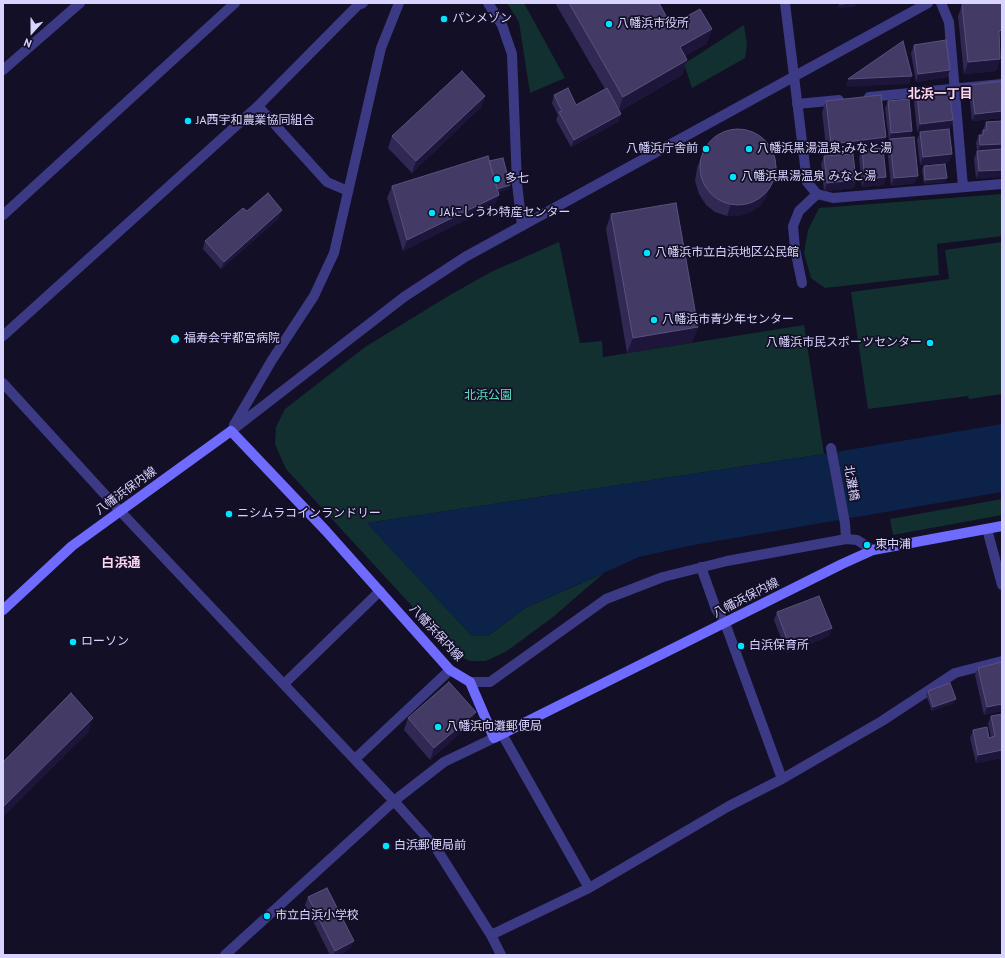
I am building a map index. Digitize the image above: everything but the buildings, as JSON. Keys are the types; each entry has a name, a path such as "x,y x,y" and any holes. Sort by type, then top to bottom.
{"main road":[{"name":"八幡浜保内線","path":"3,610 72,546 231,430 326,531 450,670 470,682"},
{"name":"八幡浜保内線","path":"498,736 842,564 873,550 1002,526"},
{"path":"470,682 498,736"}],"street":[{"path":"3,70 80,3"},
{"path":"3,215 235,3"},
{"path":"3,336 258,106 358,5 363,3"},
{"path":"231,430 272,360 314,296 334,253 381,48 399,3"},
{"path":"488,3 502,24 512,54 517,184 522,226"},
{"path":"785,3 807,182 817,194 833,198 1002,184"},
{"path":"231,430 404,297 465,257 928,3"},
{"path":"941,3 949,22 963,188"},
{"path":"797,104 1002,84"},
{"path":"258,106 327,182 348,191"},
{"path":"802,283 795,249 793,226 799,211 817,194"},
{"path":"3,383 120,510 355,759 436,848 491,935 501,955"},
{"name":"北灘橋","path":"832,448 845,524 846,539"},
{"path":"987,529 1002,585"},
{"path":"470,682 490,682 606,598 663,576 727,561 846,539 857,540 873,550"},
{"path":"701,567 716,609 725,623 782,779"},
{"path":"284,684 380,591"},
{"path":"491,935 589,888 729,806 782,779 882,721 955,673 1002,661"},
{"path":"355,759 450,670"},
{"path":"225,955 394,801 444,762 498,736 589,888"}],"green space":[{"path":"507,3 524,3 565,78 530,93 519,22"},
{"path":"744,25 747,45 745,58 692,88 684,64"},
{"path":"1002,194 1002,236 937,244 939,275 825,288 811,278 804,253 808,230 819,208"},
{"name":"北浜公園","path":"559,242 580,343 602,341 603,357 804,325 824,454 367,523 472,636 488,636 525,608 604,573 553,617 507,651 486,661 470,661 457,655 286,469 275,444 276,427 285,409 365,347 450,295 491,272"},
{"name":"八幡浜市民スポーツセンター","path":"1002,242 1002,394 969,399 968,396 868,409 851,292 949,279 945,250"},
{"path":"1002,499 1002,515 893,535 890,519"}],"water":[{"path":"1002,424 1002,492 688,546 639,557 525,608 488,636 472,636 367,523 824,454"}],"place":[{"name":"パンメゾン","path":"444,19"},
{"name":"八幡浜市役所","path":"609,24"},
{"name":"JA西宇和農業協同組合","path":"188,121"},
{"name":"八幡浜庁舎前","path":"706,149"},
{"name":"八幡浜黒湯温泉;みなと湯","path":"749,149"},
{"name":"八幡浜黒湯温泉 みなと湯","path":"733,177"},
{"name":"多七","path":"497,179"},
{"name":"JAにしうわ特産センター","path":"432,213"},
{"name":"八幡浜市立白浜地区公民館","path":"647,253"},
{"name":"八幡浜市青少年センター","path":"654,320"},
{"name":"福寿会宇都宮病院","path":"175,339"},
{"name":"八幡浜市民スポーツセンター","path":"930,343"},
{"name":"ニシムラコインランドリー","path":"229,514"},
{"name":"東中浦","path":"867,545"},
{"name":"ローソン","path":"73,642"},
{"name":"白浜保育所","path":"741,646"},
{"name":"八幡浜向灘郵便局","path":"438,727"},
{"name":"白浜郵便局前","path":"386,846"},
{"name":"市立白浜小学校","path":"267,916"}],"district":[{"name":"北浜一丁目","path":"940,94"},
{"name":"白浜通","path":"121,563"}]}
